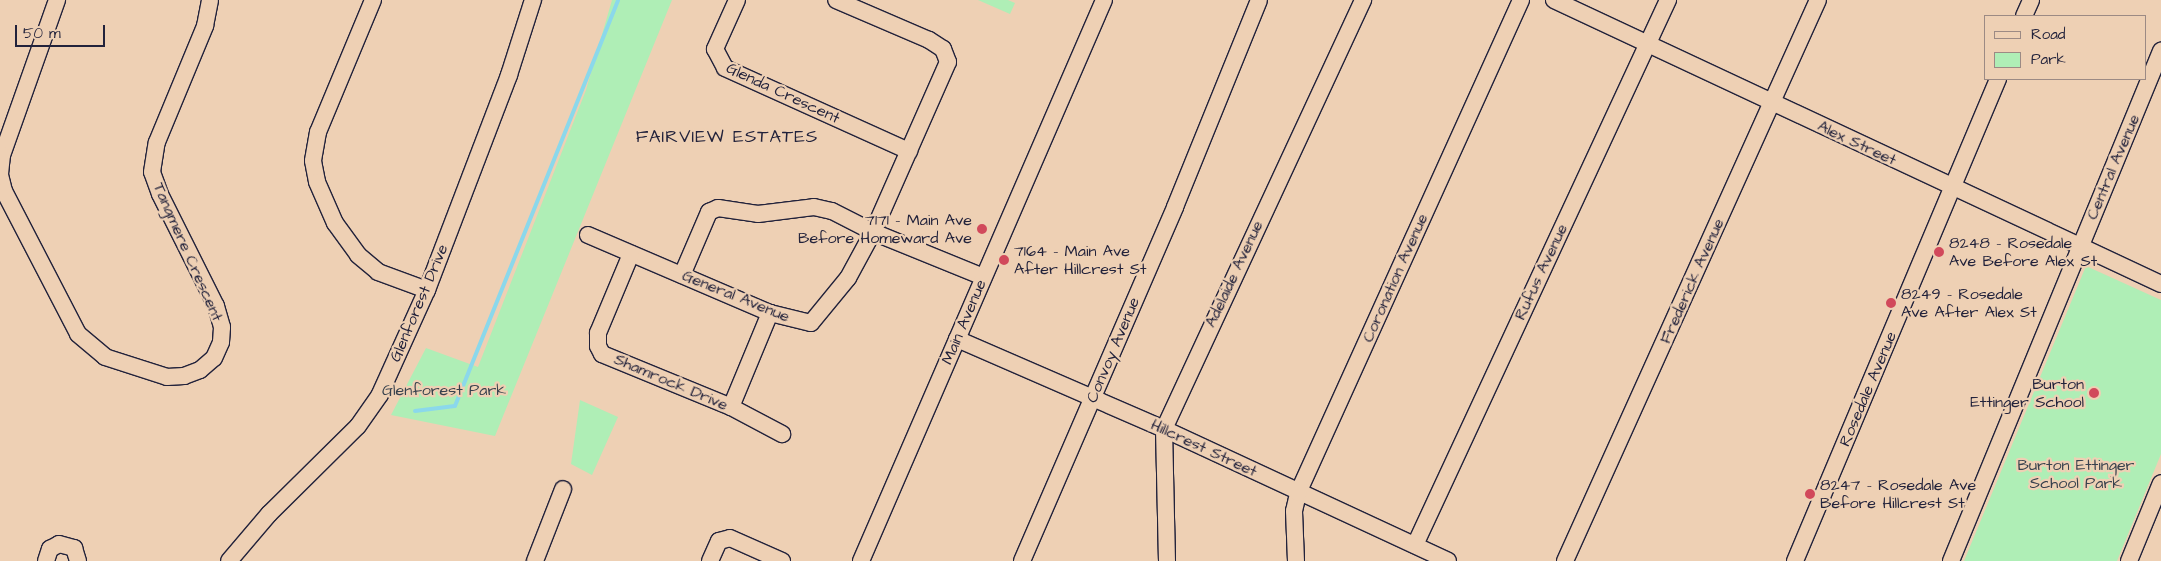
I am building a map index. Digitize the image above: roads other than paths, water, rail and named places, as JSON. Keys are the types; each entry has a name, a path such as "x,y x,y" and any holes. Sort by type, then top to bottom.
{"street":[{"name":"Tangmere Crescent","path":"57,0 2,155 0,175 4,191 78,334 105,357 167,377 184,376 200,370 214,358 221,342 222,327 216,306 160,194 152,172 156,142 205,26 210,0"},
{"path":"373,0 318,132 313,161 317,182 335,223 358,255 378,272 427,290"},
{"name":"Glenforest Drive","path":"229,561 269,514 358,426 380,394 427,290 509,75 533,0"},
{"name":"Glenda Crescent","path":"736,0 716,49 725,68 909,151"},
{"path":"836,0 943,48 948,62 873,232"},
{"name":"Main Avenue","path":"861,561 982,277 1104,0"},
{"name":"Convoy Avenue","path":"1022,561 1175,207 1259,0"},
{"name":"Adelaide Avenue","path":"1167,561 1164,429 1363,0"},
{"name":"Coronation Avenue","path":"1296,561 1294,511 1298,492 1521,0"},
{"name":"Alex Street","path":"1554,0 1648,42 1772,103 2079,248 2161,284"},
{"name":"Rufus Avenue","path":"1415,545 1668,0"},
{"name":"Frederick Avenue","path":"1565,561 1818,0"},
{"path":"2024,15 2031,0"},
{"name":"Central Avenue","path":"1950,561 2161,51"},
{"name":"Rosedale Avenue","path":"1795,561 1998,80"},
{"path":"682,275 709,212 718,208 758,214 814,207 832,211 873,232 982,277"},
{"name":"General Avenue","path":"588,235 770,313 811,323 848,278 873,232"},
{"name":"Shamrock Drive","path":"631,254 598,333 598,346 602,354 731,406 782,434"},
{"path":"731,406 770,313"},
{"name":"Hillcrest Street","path":"957,339 1164,429 1448,561"},
{"path":"2129,561 2161,483"},
{"path":"535,561 563,489"},
{"path":"710,561 719,541 730,538 782,561"},
{"path":"46,561 50,549 65,544 74,548 78,561"}],"waterway":[{"path":"415,411 455,406 618,0"}],"place":[{"name":"7171 - Main Ave Before Homeward Ave","path":"982,229"},
{"name":"8248 - Rosedale Ave Before Alex St","path":"1939,252"},
{"name":"7164 - Main Ave After Hillcrest St","path":"1004,260"},
{"name":"8249 - Rosedale Ave After Alex St","path":"1891,303"},
{"name":"Burton Ettinger School","path":"2094,393"},
{"name":"8247 - Rosedale Ave Before Hillcrest St","path":"1810,494"}],"district":[{"name":"FAIRVIEW ESTATES","path":"727,137"}],"park label":[{"name":"Glenforest Park","path":"444,390"},
{"name":"Burton Ettinger School Park","path":"2076,474"}]}
